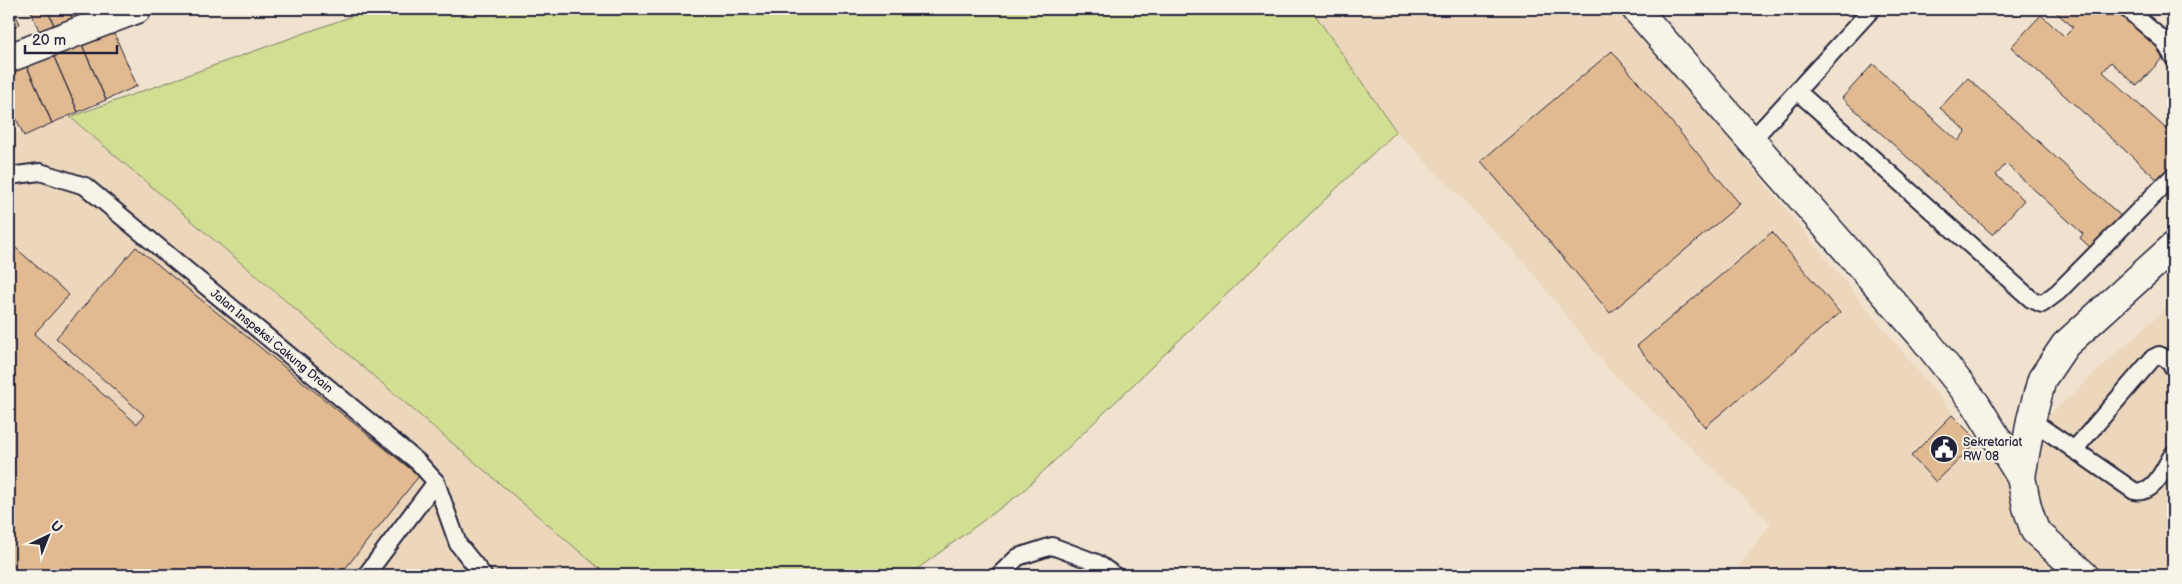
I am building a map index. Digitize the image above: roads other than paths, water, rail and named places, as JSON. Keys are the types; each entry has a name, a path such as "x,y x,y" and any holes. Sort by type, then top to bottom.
{"street":[{"path":"9,58 138,9"},
{"path":"1636,9 1922,336 1975,403 2022,477"},
{"path":"2084,575 2034,531 2026,507 2022,477 2031,420 2042,379 2065,345 2173,247"}],"lane":[{"path":"1752,140 1872,9"},
{"path":"2127,9 2164,41 2173,57"},
{"path":"1798,91 2031,299 2042,304 2058,292 2173,176"},
{"name":"Jalan Inspeksi Cakung Drain","path":"9,176 40,172 85,186 418,462 436,482 458,544 483,575"},
{"path":"2074,450 2153,358 2159,355 2167,359 2173,367"},
{"path":"2031,420 2134,492 2143,493 2151,489 2173,454"},
{"path":"366,575 436,482"},
{"path":"999,575 1018,557 1052,546 1097,563 1114,575"}],"place":[{"name":"Sekretariat RW 08","path":"1944,449"}]}
